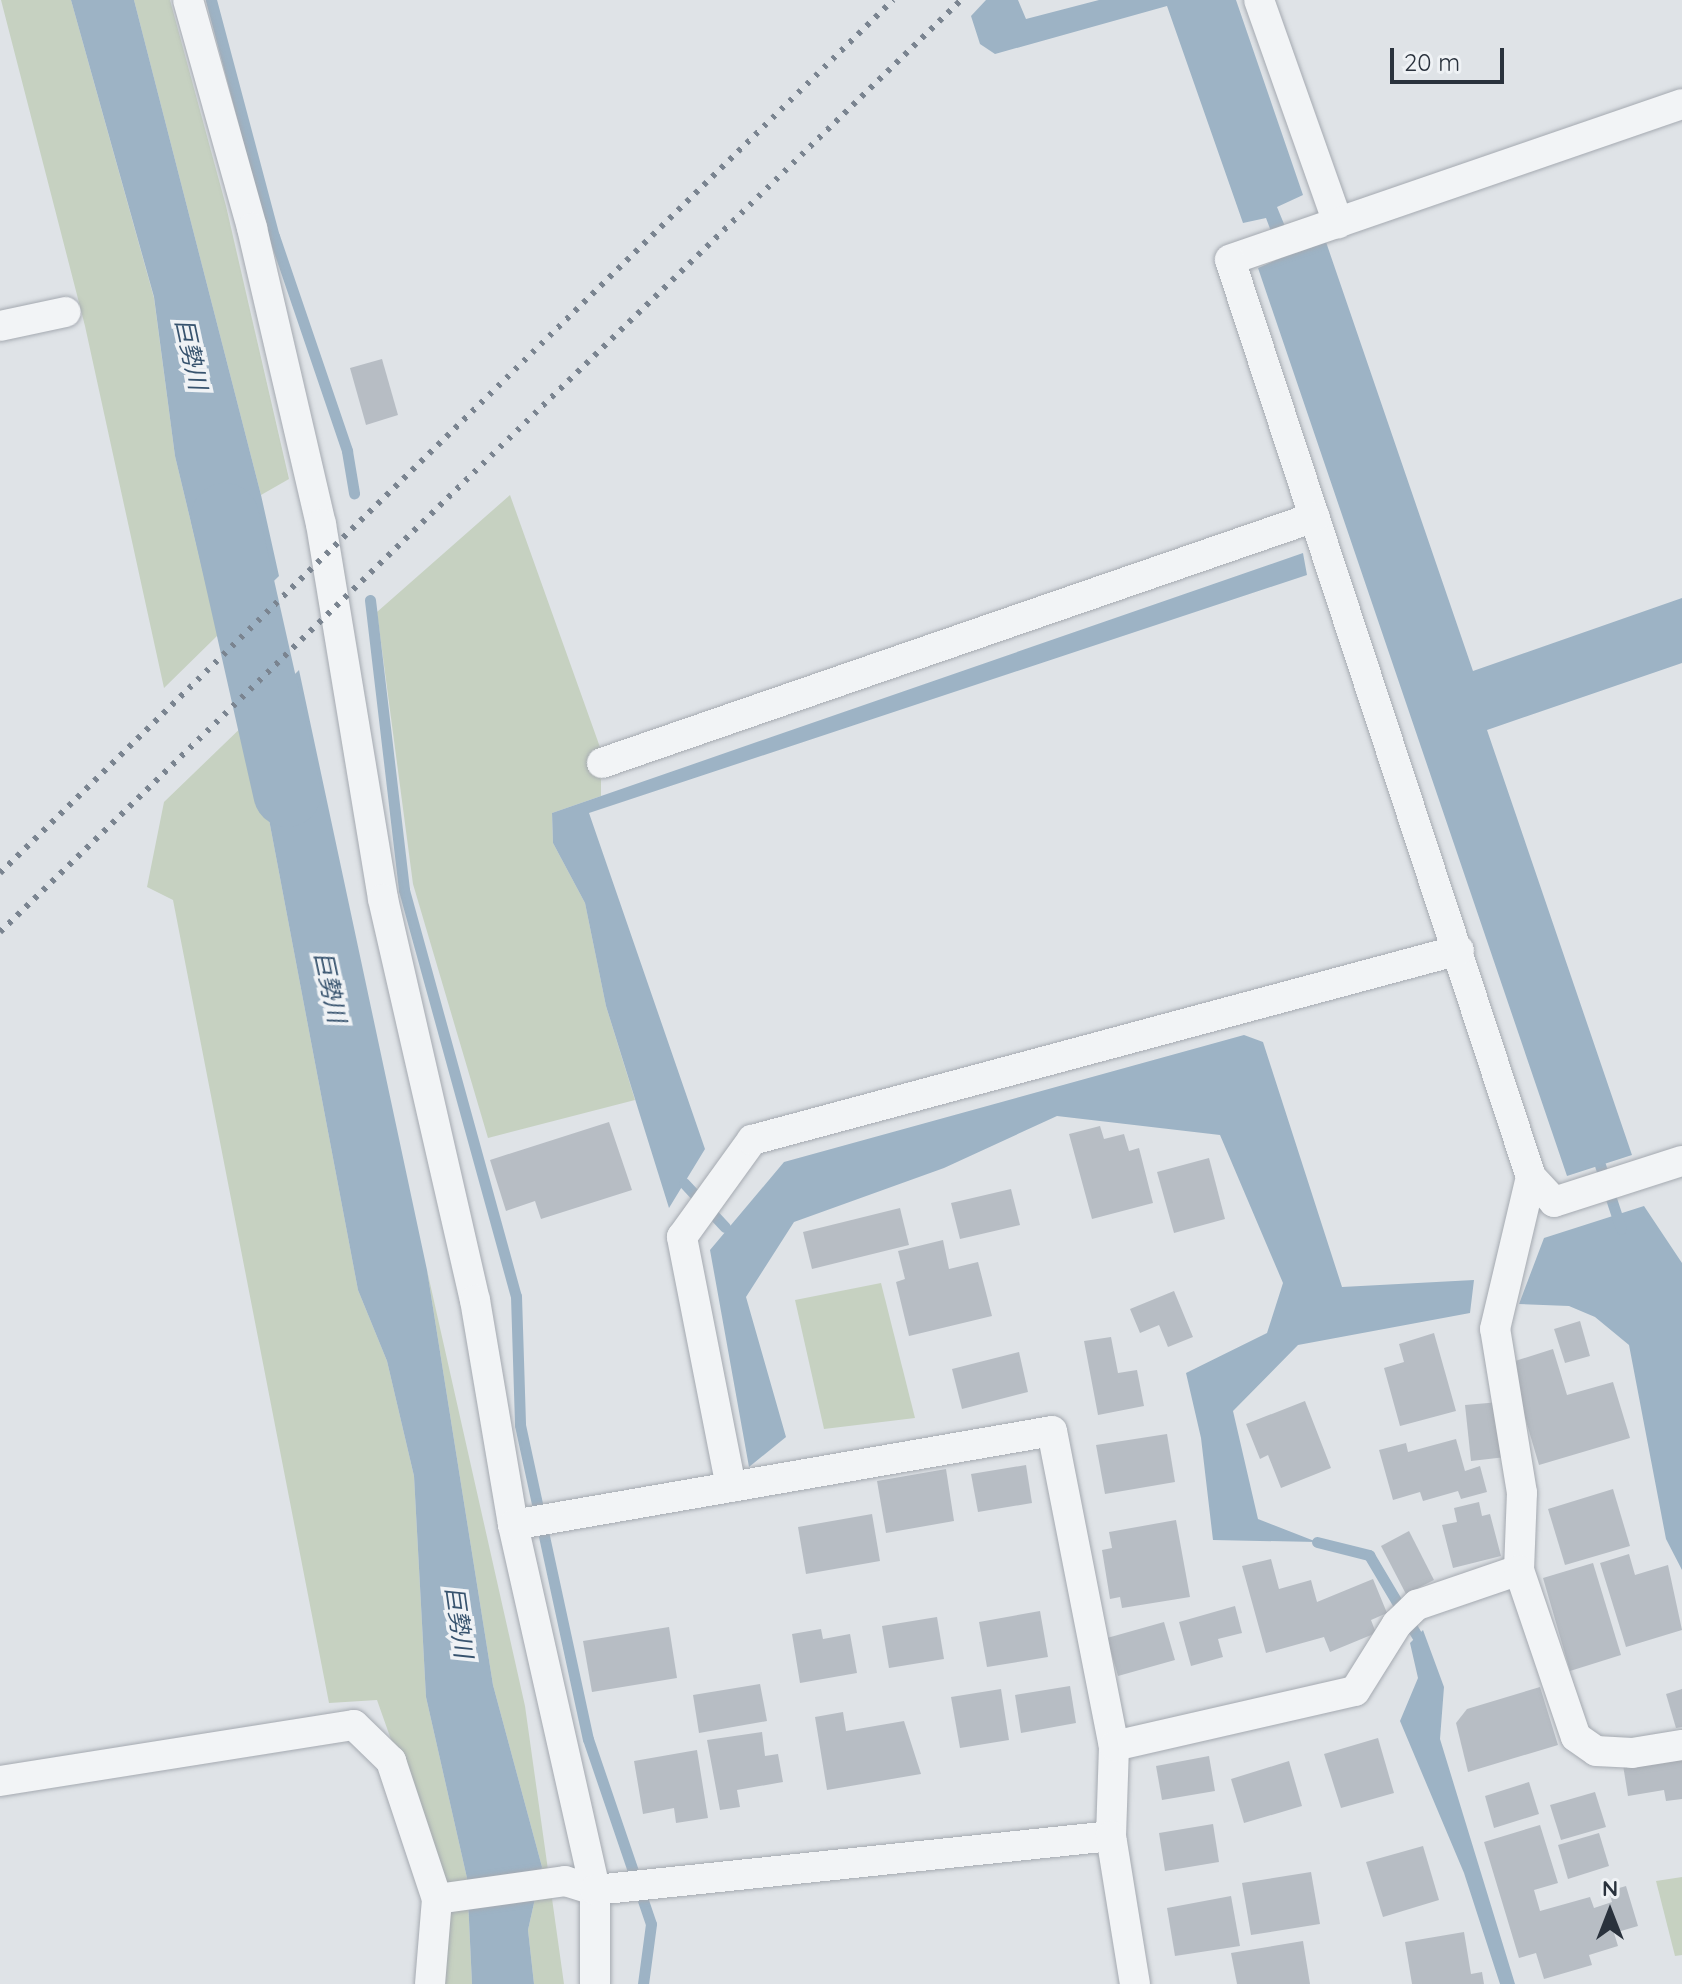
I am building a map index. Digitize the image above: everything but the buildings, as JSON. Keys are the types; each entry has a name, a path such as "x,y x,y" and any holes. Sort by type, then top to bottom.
{"street":[{"path":"188,0 252,228 321,524 383,899 475,1300 513,1525 606,1889 595,1984"},
{"path":"1259,0 1338,223"},
{"path":"1682,104 1230,260 1531,1177 1554,1202 1682,1161"},
{"path":"0,326 66,312"},
{"path":"602,763 1315,517"},
{"path":"731,1487 682,1237 752,1140 1459,950"},
{"path":"1531,1177 1495,1329 1522,1493 1519,1570 1576,1737 1596,1751 1632,1753 1682,1745"},
{"path":"513,1525 1052,1431 1114,1746 1111,1836 1135,1984"},
{"path":"1114,1746 1355,1691 1407,1614 1519,1570"},
{"path":"0,1781 354,1725 391,1761 437,1899 430,1984"},
{"path":"437,1899 565,1881 606,1889 1111,1836"}],"green space":[{"path":"1,0 71,0 154,298 175,456 218,635 164,688 85,326"},
{"path":"134,0 170,0 226,206 289,479 261,495"},
{"path":"510,495 601,750 601,796 552,813 553,843 585,903 606,1006 635,1100 488,1138 413,884 377,612"},
{"path":"250,719 358,1290 387,1361 414,1476 426,1697 467,1878 472,1984 442,1984 446,1895 377,1700 329,1703 173,900 147,887 164,802"},
{"path":"427,1270 525,1706 564,1984 534,1984 528,1930 542,1867 493,1685"},
{"path":"881,1283 915,1418 824,1429 795,1300"},
{"path":"1682,1877 1682,1955 1675,1956 1656,1881"}],"water":[{"path":"71,0 134,0 261,495 279,576 218,635 175,456 154,297"},
{"path":"986,0 1018,0 1026,19 1099,0 1236,0 1303,195 1277,207 1296,253 1326,242 1473,671 1682,598 1682,663 1487,730 1632,1155 1567,1176 1258,268 1281,258 1266,218 1243,223 1167,6 995,54 980,44 971,16"},
{"path":"1303,553 1307,575 589,813 705,1149 669,1208 606,1006 585,903 553,843 552,813"},
{"path":"299,670 427,1270 493,1685 542,1867 528,1930 534,1984 472,1984 467,1878 426,1697 414,1476 387,1361 358,1290 250,719"},
{"path":"1244,1035 1263,1042 1342,1287 1474,1280 1470,1313 1298,1345 1233,1411 1258,1519 1317,1542 1213,1540 1201,1438 1186,1373 1267,1333 1283,1283 1220,1135 1057,1116 944,1168 794,1222 746,1297 786,1437 749,1467 710,1250 784,1162"},
{"path":"1644,1206 1682,1263 1682,1570 1666,1539 1629,1345 1595,1317 1569,1306 1519,1304 1544,1238"},
{"path":"1423,1630 1444,1687 1440,1739 1515,1984 1500,1984 1464,1873 1400,1721 1418,1678 1410,1643"}],"waterway":[{"path":"211,0 274,236 347,451 354,493"},
{"name":"巨勢川","path":"225,517 287,793"},
{"path":"370,600 404,890 516,1296 520,1425 588,1739 651,1924 643,1984"},
{"path":"1600,1165 1621,1229"},
{"path":"684,1183 725,1227"},
{"path":"1317,1542 1369,1555 1417,1636"}],"railway":[{"path":"0,873 893,0"},
{"path":"0,932 961,0"}]}
